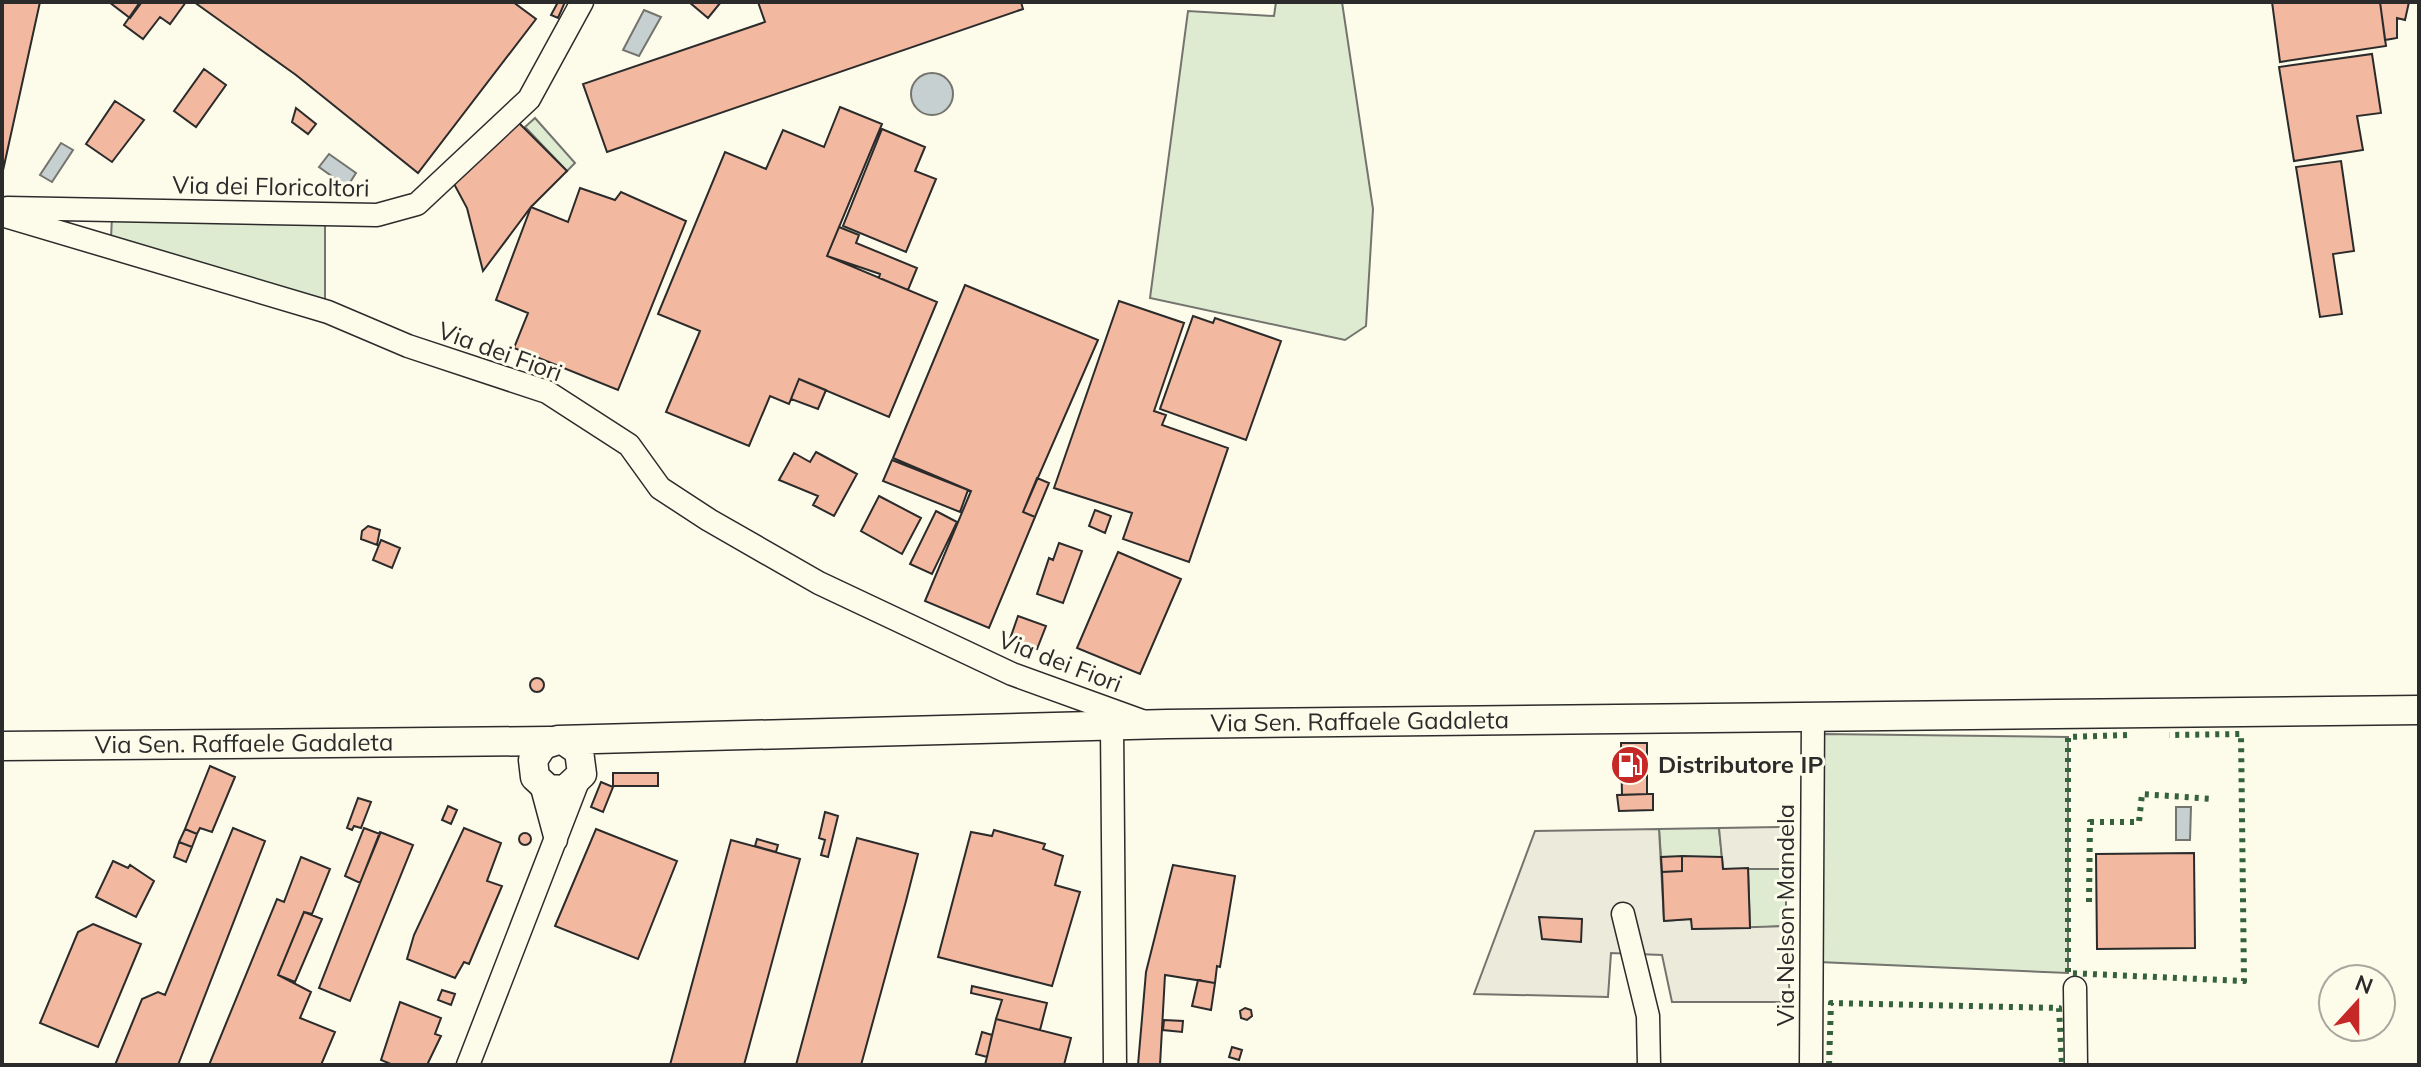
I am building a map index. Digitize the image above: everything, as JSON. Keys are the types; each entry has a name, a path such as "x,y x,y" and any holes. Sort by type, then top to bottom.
{"main road":[{"name":"Via Sen. Raffaele Gadaleta","path":"2,746 484,740 558,742 1151,725 2419,710"},
{"name":"Via Sen. Raffaele Gadaleta","path":"537,776 557,791 635,738"},
{"path":"484,740 537,776"},
{"path":"537,776 536,752 558,742 579,751 581,774"}],"street":[{"name":"Via dei Floricoltori","path":"2,208 377,215 417,204 529,99 582,2"},
{"name":"Via dei Fiori","path":"2,215 328,312 408,346 547,392 629,445 660,488 819,583 1012,674 1151,725"},
{"name":"Via Nelson Mandela","path":"1811,1065 1813,717"},
{"path":"1112,726 1115,1065"},
{"path":"468,1065 581,774"},
{"path":"537,776 556,840"},
{"path":"1623,914 1648,1016 1649,1065"},
{"path":"2075,988 2076,1065"}],"green space":[{"path":"1276,2 1342,2 1373,209 1366,326 1345,340 1150,298 1188,11 1274,16"},
{"path":"535,118 575,163 567,171 525,127"},
{"path":"112,216 325,221 325,300 111,239"},
{"path":"1823,734 2068,737 2068,973 1819,962"},
{"path":"1719,828 1722,857 1661,857 1659,829"},
{"path":"1748,868 1786,869 1786,926 1750,928"}],"shaded area":[{"path":"644,10 661,17 639,56 623,50"},
{"path":"932,73 947,79 953,94 947,109 932,115 917,109 911,94 917,79"},
{"path":"61,143 73,150 52,182 40,175"},
{"path":"329,154 356,173 347,187 319,167"},
{"path":"2176,807 2191,807 2190,840 2176,840"},
{"path":"1785,827 1786,869 1723,869 1719,828"},
{"path":"1659,829 1664,921 1691,919 1693,929 1786,926 1790,1002 1672,1002 1662,955 1611,953 1608,997 1474,994 1535,831"}],"building":[{"path":"2,2 40,2 2,175"},
{"path":"109,2 140,2 141,3 130,18"},
{"path":"140,2 186,2 170,24 160,17 143,39 124,25"},
{"path":"194,2 513,2 536,19 418,173 296,75"},
{"path":"558,2 565,2 558,18 551,15"},
{"path":"689,2 721,2 708,18"},
{"path":"758,2 1021,2 1023,9 607,152 583,84 765,22"},
{"path":"2272,2 2380,2 2386,46 2280,62"},
{"path":"2380,2 2409,2 2405,20 2397,18 2397,38 2385,40"},
{"path":"2372,54 2381,113 2357,116 2363,150 2294,161 2279,67"},
{"path":"204,69 226,85 196,127 174,111"},
{"path":"115,101 144,120 112,162 86,144"},
{"path":"840,107 882,124 827,256 937,302 889,417 799,379 789,404 770,396 749,446 666,412 700,331 658,314 725,152 766,169 783,130 824,147"},
{"path":"296,108 316,124 308,134 292,122"},
{"path":"519,123 567,171 531,207 483,271 467,208 453,182"},
{"path":"882,129 925,147 915,171 936,179 906,252 843,226"},
{"path":"2341,161 2354,251 2333,254 2342,314 2320,317 2296,167"},
{"path":"580,188 615,200 621,192 686,221 618,390 514,348 528,313 496,300 531,207 568,222"},
{"path":"839,227 859,235 856,243 917,268 908,290 879,278 880,274 827,256"},
{"path":"965,285 1098,340 1023,512 1035,517 989,628 925,601 971,491 893,458"},
{"path":"1119,301 1184,323 1154,411 1166,415 1162,425 1228,448 1189,562 1123,539 1132,513 1054,488"},
{"path":"1193,316 1213,323 1215,318 1281,341 1246,440 1160,409"},
{"path":"799,379 826,390 818,409 791,399"},
{"path":"816,452 857,474 834,516 813,505 818,496 779,480 794,453 810,462"},
{"path":"892,460 968,490 960,512 883,481"},
{"path":"1037,478 1049,483 1035,517 1023,512"},
{"path":"879,496 921,518 902,554 861,531"},
{"path":"1095,510 1111,516 1105,533 1089,526"},
{"path":"936,511 957,522 932,574 910,564"},
{"path":"368,526 380,530 377,545 361,539 362,531"},
{"path":"381,540 400,548 392,568 373,560"},
{"path":"1059,543 1082,551 1063,603 1037,594 1049,558 1053,560"},
{"path":"1118,552 1181,579 1140,674 1077,648"},
{"path":"1018,616 1046,626 1037,649 1010,639"},
{"path":"537,678 544,685 537,692 530,685"},
{"path":"1621,743 1647,743 1647,794 1622,795"},
{"path":"210,766 235,777 212,832 200,828 197,834 185,829"},
{"path":"613,773 658,773 658,786 613,786"},
{"path":"601,782 613,787 603,812 591,807"},
{"path":"1653,794 1653,810 1619,811 1617,795"},
{"path":"358,798 371,802 361,828 354,826 352,830 347,828"},
{"path":"448,806 457,810 451,824 442,820"},
{"path":"825,812 838,816 828,857 821,855 825,840 819,838"},
{"path":"233,828 265,841 178,1065 115,1065 142,999 158,992 165,995"},
{"path":"364,828 380,834 360,883 345,876"},
{"path":"464,828 501,843 487,881 502,886 469,964 464,962 455,978 407,959 414,935"},
{"path":"185,829 197,834 192,847 179,842"},
{"path":"596,829 677,861 638,959 555,926"},
{"path":"994,830 1045,844 1043,849 1063,856 1055,885 1080,892 1052,986 938,957 971,832 992,836"},
{"path":"380,832 413,845 350,1001 319,988"},
{"path":"525,833 531,839 525,845 519,839"},
{"path":"857,838 918,854 906,901 861,1065 796,1065"},
{"path":"757,839 778,845 776,852 755,846"},
{"path":"731,840 800,859 744,1065 670,1065"},
{"path":"179,842 192,847 186,862 174,857"},
{"path":"2194,853 2195,948 2097,949 2096,854"},
{"path":"1682,856 1722,857 1723,869 1748,868 1750,928 1692,929 1691,919 1664,921 1662,872 1682,871"},
{"path":"1682,856 1682,871 1662,872 1661,857"},
{"path":"301,857 330,869 312,914 304,912 278,975 311,992 300,1018 335,1032 321,1065 209,1065 277,899 284,902"},
{"path":"113,861 128,868 130,865 154,881 136,917 96,897"},
{"path":"1173,865 1235,876 1220,967 1217,966 1215,983 1165,975 1160,1065 1138,1065 1146,972"},
{"path":"304,912 322,919 295,982 278,975"},
{"path":"1539,917 1582,919 1581,942 1542,939"},
{"path":"93,924 141,944 98,1047 40,1023 78,932"},
{"path":"1198,980 1215,983 1211,1010 1192,1006"},
{"path":"972,986 1047,1003 1040,1030 996,1019 1002,1000 971,993"},
{"path":"442,990 455,994 451,1005 438,1000"},
{"path":"400,1002 441,1018 435,1034 441,1036 427,1065 393,1065 381,1060"},
{"path":"1245,1008 1251,1010 1252,1016 1247,1020 1241,1018 1240,1011"},
{"path":"996,1019 1071,1038 1064,1065 985,1065"},
{"path":"1164,1020 1183,1021 1182,1032 1163,1030"},
{"path":"982,1032 992,1035 987,1057 976,1054"},
{"path":"1232,1047 1242,1050 1239,1060 1229,1057"}],"hedge":[{"path":"2127,735 2068,737 2068,973 2244,981 2241,734 2169,735"},
{"path":"2089,902 2090,822 2139,822 2142,794 2213,799"},
{"path":"1829,1065 1831,1003 2059,1008 2062,1065"}],"place":[{"name":"Distributore IP","path":"1630,765"}]}
